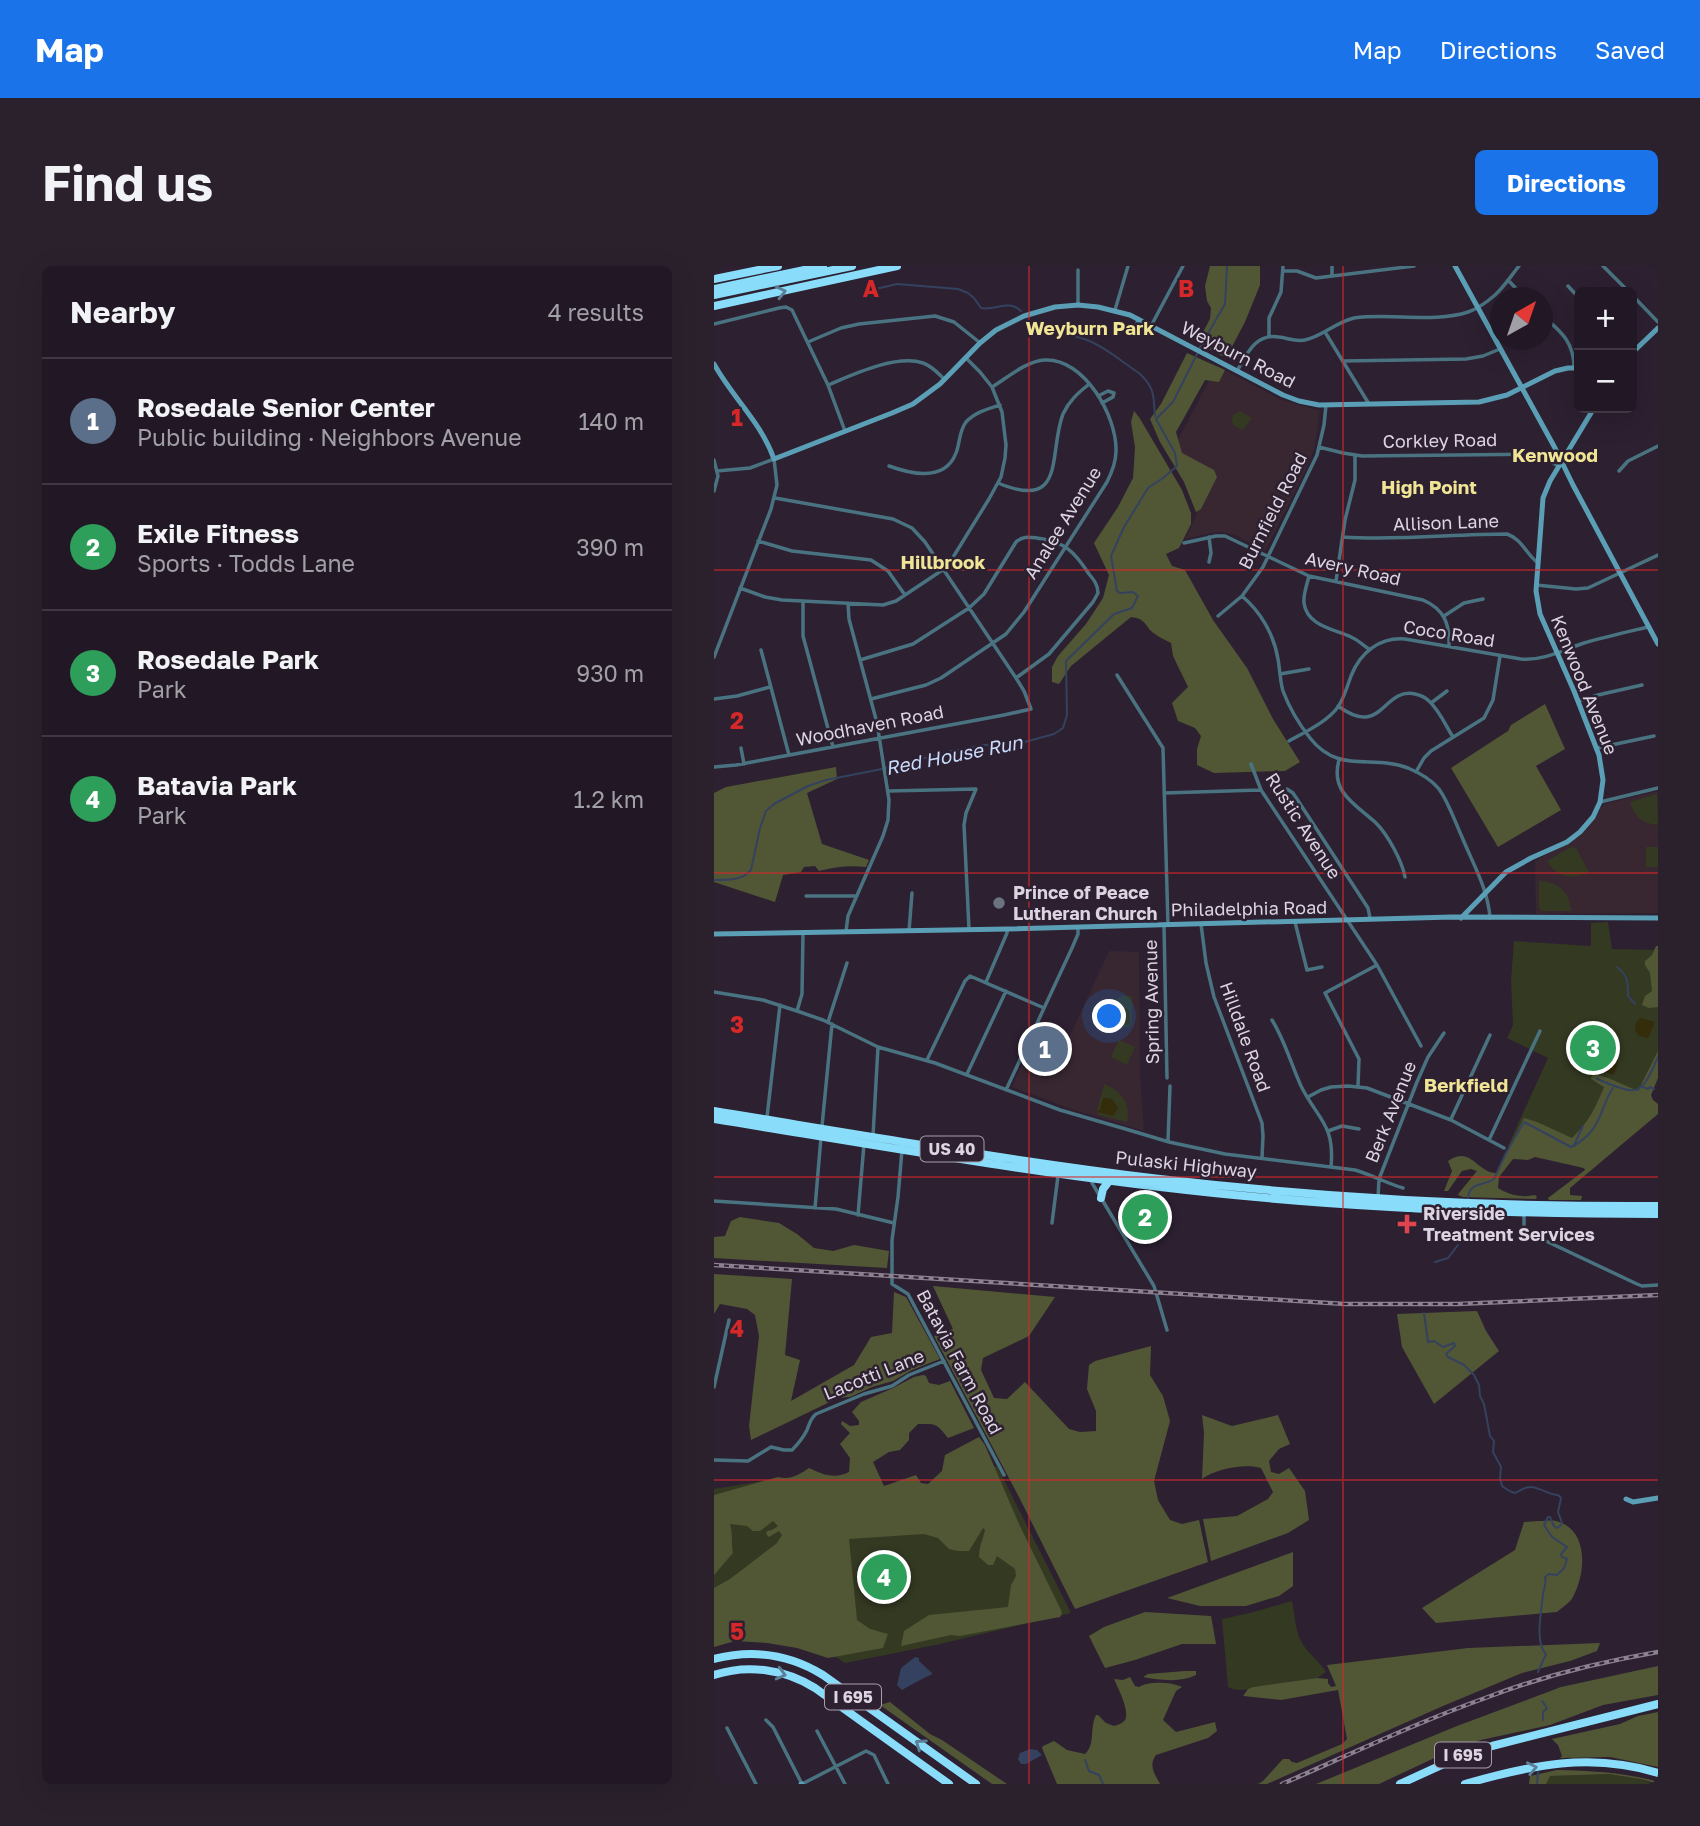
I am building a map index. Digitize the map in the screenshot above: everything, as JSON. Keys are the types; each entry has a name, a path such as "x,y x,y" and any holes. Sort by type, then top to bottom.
{"highway":[{"path":"714,279 778,266"},
{"path":"714,289 823,266"},
{"path":"714,295 852,266"},
{"path":"714,306 897,266"},
{"name":"Pulaski Highway","path":"714,1111 766,1124"},
{"name":"Pulaski Highway","path":"714,1119 873,1136 902,1145 1059,1174 1242,1196 1658,1214"},
{"name":"Pulaski Highway","path":"821,1132 864,1143 902,1145 1142,1177 1377,1202"},
{"path":"1101,1198 1103,1189 1110,1180"},
{"name":"Pulaski Highway","path":"1525,1208 1658,1206"},
{"name":"I 695","path":"714,1659 739,1654 759,1654 806,1665 976,1784"},
{"name":"I 695","path":"714,1675 757,1669 799,1679 949,1784"},
{"name":"I 695","path":"1400,1784 1479,1750 1658,1705"},
{"name":"I 695","path":"1465,1784 1537,1767 1584,1761 1618,1763 1658,1773"}],"street":[{"path":"1115,310 1128,266"},
{"path":"1151,326 1183,266"},
{"path":"1332,266 1332,275"},
{"path":"1269,336 1269,318 1281,292 1283,269 1316,278 1414,266"},
{"path":"1455,266 1490,331"},
{"path":"1237,371 1254,344 1269,336 1298,341 1325,332 1338,323 1357,318 1450,316 1466,313 1498,292 1519,266"},
{"path":"1603,266 1623,287"},
{"path":"1078,270 1078,305"},
{"path":"1508,280 1515,287"},
{"path":"1568,286 1574,293"},
{"path":"1638,302 1658,322"},
{"name":"Weyburn Road","path":"718,471 750,468 905,408 926,395 980,343 1002,327 1049,308 1078,305 1115,310 1139,319 1283,396 1326,405 1475,403 1499,397 1549,373 1574,368"},
{"path":"714,324 789,307 828,385 845,431"},
{"path":"808,342 841,328 859,324 935,316 954,322 980,343"},
{"path":"1132,332 1139,319"},
{"path":"1553,326 1567,340 1574,360"},
{"path":"1635,350 1658,328"},
{"path":"1325,332 1368,404"},
{"path":"1343,361 1466,359 1498,350"},
{"path":"1501,350 1658,643"},
{"path":"740,588 769,598 887,604 905,596 947,567 998,483 1006,445 1005,425 992,387 966,357"},
{"name":"Analee Avenue","path":"871,699 937,680 1006,634 1017,623 1066,547 1107,482 1114,466 1115,436 1102,403 1089,384 1069,366 1045,360 1032,363 992,387"},
{"path":"828,385 873,367 911,361 926,364 944,379"},
{"path":"714,364 727,386 763,433 774,458 777,478 775,498 714,657"},
{"path":"998,483 1026,491 1037,489 1047,482 1053,471 1065,410 1074,397 1089,384"},
{"path":"1098,396 1108,391 1114,393 1113,397 1102,403"},
{"path":"889,466 925,474 944,468 954,456 966,422 981,411 1000,405"},
{"name":"Burnfield Road","path":"1218,617 1242,596 1268,557 1315,461 1326,405"},
{"name":"Kenwood Avenue","path":"1461,918 1485,891 1512,868 1577,835 1591,821 1600,802 1603,770 1597,748 1538,607 1536,586 1543,498 1591,413"},
{"path":"1619,471 1628,461 1658,446"},
{"name":"Corkley Road","path":"1319,447 1355,455 1529,454 1541,455 1561,464"},
{"path":"1336,582 1355,480 1355,455"},
{"path":"714,460 718,471 714,491"},
{"path":"775,498 899,520 908,525 921,537 943,570 969,608 1016,678 1049,654 1097,596 1098,590 1077,556 1066,547 1049,540 1020,538 984,594 969,608 914,644 860,660"},
{"name":"Allison Lane","path":"1343,537 1396,539 1507,534 1521,543 1538,563"},
{"path":"1209,537 1209,562"},
{"name":"Avery Road","path":"1184,543 1209,537 1231,538 1309,576 1423,600 1433,604 1444,616"},
{"path":"758,541 792,551 871,560 888,571 905,596"},
{"path":"1536,586 1582,589 1658,555"},
{"path":"1289,741 1329,716 1338,706 1354,669 1369,649 1351,637 1319,624 1308,614 1304,601 1309,576"},
{"path":"1242,596 1267,627 1276,648 1287,700 1305,732 1318,747 1339,760 1394,765 1430,780 1443,797 1485,891 1490,918"},
{"path":"1448,646 1449,629 1444,616 1464,603 1483,599"},
{"path":"803,601 803,636 834,747"},
{"path":"846,933 847,920 885,832 889,809 889,791 880,738 849,619 848,603"},
{"name":"Coco Road","path":"1369,649 1396,639 1533,659 1650,627"},
{"path":"761,650 789,755"},
{"path":"1416,772 1431,751 1480,721 1489,710 1500,656"},
{"path":"1280,674 1309,669"},
{"name":"Spring Avenue","path":"1117,674 1163,750 1167,1078"},
{"name":"Woodhaven Road","path":"714,767 744,764 1031,709 1016,678"},
{"path":"1578,701 1642,685"},
{"path":"714,699 771,687"},
{"path":"1432,703 1447,691"},
{"path":"1338,706 1349,714 1364,717 1375,715 1396,697 1407,693 1421,696 1432,703 1453,737"},
{"path":"1597,748 1654,736"},
{"path":"741,748 744,764"},
{"path":"1339,760 1336,775 1339,786 1381,829 1402,864 1405,877"},
{"name":"Rustic Avenue","path":"1251,764 1261,790 1377,965 1421,1046"},
{"path":"1600,802 1658,788"},
{"path":"889,791 976,789 964,825 969,930"},
{"path":"1287,789 1293,793 1368,908 1370,920"},
{"path":"1164,793 1261,790"},
{"path":"909,931 912,893"},
{"path":"806,896 857,895"},
{"name":"Philadelphia Road","path":"714,934 1461,918 1658,918"},
{"path":"1295,922 1307,970 1322,967"},
{"name":"Hilldale Road","path":"1201,924 1213,997 1262,1123 1262,1158"},
{"path":"1006,1090 1076,939 1078,927"},
{"path":"986,982 1007,929"},
{"path":"797,1011 802,993 803,933"},
{"path":"815,1208 830,1023 847,963"},
{"path":"1358,1087 1359,1059 1325,993 1377,965"},
{"path":"927,1060 965,981 970,976 1044,1008"},
{"path":"714,992 780,1005 830,1023 878,1047 927,1060 1060,1110 1168,1141 1225,1154 1355,1170 1403,1188"},
{"path":"967,1074 1006,992"},
{"path":"766,1124 780,1005"},
{"path":"1272,1020 1284,1041 1299,1080 1328,1131 1332,1146 1331,1167"},
{"path":"1489,1140 1540,1031"},
{"name":"Berk Avenue","path":"1377,1202 1379,1179 1409,1103 1428,1057 1444,1033"},
{"path":"1451,1120 1490,1035"},
{"path":"873,1136 878,1047"},
{"path":"1168,1141 1170,1086"},
{"path":"1308,1097 1326,1089 1348,1086 1367,1088 1451,1120 1504,1148"},
{"path":"1328,1131 1342,1126 1359,1129"},
{"path":"859,1215 864,1143"},
{"name":"Batavia Farm Road","path":"902,1145 892,1240 892,1283 908,1294 1004,1475"},
{"path":"1052,1223 1059,1174"},
{"path":"1092,1178 1092,1183 1156,1291 1167,1330"},
{"path":"714,1201 836,1209 894,1223"},
{"path":"1525,1208 1524,1228 1529,1233 1637,1284 1658,1285"},
{"path":"714,1387 729,1320"},
{"name":"Lacotti Lane","path":"714,1460 748,1461 771,1447 792,1450 818,1412 892,1386 909,1375 944,1361"},
{"path":"1626,1499 1633,1502 1658,1498"},
{"path":"766,1720 773,1727 802,1784 862,1752 870,1752 888,1784"},
{"path":"727,1728 756,1784"},
{"path":"817,1731 845,1784"}],"shaded area":[{"path":"1217,366 1282,400 1320,411 1315,446 1309,463 1264,550 1223,532 1185,539 1197,515 1173,449"},
{"path":"1658,791 1658,913 1536,914 1535,861 1580,836 1604,804"},
{"path":"1109,951 1139,952 1140,1075 1144,1131 1074,1110 1012,1087 1039,1027 1068,1040"}],"green space":[{"path":"1210,266 1260,266 1260,285 1226,358 1197,343 1210,319 1211,308 1205,286"},
{"path":"1187,353 1225,370 1219,382 1205,380 1176,432 1182,453 1214,470 1217,477 1201,509 1196,512 1184,482 1160,442 1150,419 1161,404"},
{"path":"1134,411 1182,490 1191,513 1191,524 1179,548 1166,554 1172,566 1185,570 1213,620 1247,668 1273,719 1300,762 1285,771 1214,773 1197,765 1197,749 1201,736 1195,728 1178,721 1172,703 1188,687 1173,656 1171,643 1136,618 1131,617 1071,666 1059,684 1052,682 1052,667 1058,656 1086,624 1103,598 1109,575 1094,543 1133,478 1135,447 1131,422"},
{"path":"1240,411 1252,418 1243,430 1234,426 1232,421 1233,415"},
{"path":"1545,704 1565,749 1536,766 1561,810 1498,847 1451,768"},
{"path":"836,767 837,779 807,793 822,844 869,860 866,867 819,871 815,866 804,867 801,872 783,875 775,902 714,882 714,793 726,787"},
{"path":"1657,794 1658,825 1640,818 1630,802"},
{"path":"1571,847 1576,848 1589,872 1571,877 1560,874 1551,867 1547,861"},
{"path":"1646,847 1658,847 1658,867 1646,867"},
{"path":"1539,881 1552,883 1562,889 1568,898 1571,911 1542,911 1539,908"},
{"path":"1608,922 1612,949 1658,950 1658,1074 1589,1170 1508,1146 1548,1058 1507,1038 1513,1025 1511,980 1514,941 1591,946 1591,923"},
{"path":"1656,946 1658,1007 1649,1008 1642,1005 1645,996 1652,991 1650,973 1645,961"},
{"path":"1122,996 1132,996 1132,1024 1129,1027 1102,1026 1108,1008"},
{"path":"1119,1040 1135,1047 1127,1065 1111,1057"},
{"path":"1658,1051 1658,1078 1651,1095 1658,1104 1658,1114 1570,1188 1570,1195 1582,1196 1581,1200 1548,1198 1585,1170 1584,1168 1535,1157 1528,1160 1513,1159 1499,1177 1498,1188 1516,1195 1535,1195 1536,1199 1458,1195 1477,1171 1471,1169 1462,1171 1448,1191 1444,1191 1452,1171 1448,1161 1456,1157 1468,1158 1489,1172 1496,1173 1524,1118 1572,1138 1583,1127 1604,1087 1591,1077 1595,1074 1638,1091"},
{"path":"1104,1084 1124,1098 1128,1109 1127,1122 1099,1115 1097,1111"},
{"path":"740,1217 779,1223 814,1248 833,1251 854,1245 889,1251 887,1268 714,1258 714,1237 725,1236 731,1221"},
{"path":"714,1274 792,1279 785,1355 800,1360 791,1401 854,1365 871,1337 892,1333 894,1292 906,1297 940,1359 893,1381 850,1397 838,1398 751,1440 749,1426 759,1336 755,1315 747,1309 720,1304 714,1314"},
{"path":"933,1286 1055,1297 1029,1336 983,1358 981,1370 994,1398 1007,1399 1025,1382 1069,1429 1080,1432 1096,1431 1096,1411 1087,1389 1089,1365 1151,1346 1150,1375 1163,1396 1170,1421 1154,1481 1158,1500 1170,1520 1182,1524 1199,1520 1208,1562 1075,1609 934,1336 953,1329"},
{"path":"1477,1311 1499,1351 1434,1404 1402,1347 1397,1314"},
{"path":"923,1375 929,1383 939,1385 950,1381 974,1428 948,1438 936,1425 918,1424 909,1433 909,1440 900,1450 889,1452 873,1462 884,1486 916,1475 921,1483 928,1484 942,1471 945,1455 979,1437 1061,1610 1060,1617 901,1646 904,1631 929,1615 1008,1607 1011,1585 1016,1576 1015,1569 997,1556 993,1565 988,1565 979,1557 985,1530 983,1528 969,1551 949,1549 938,1538 924,1534 849,1539 857,1620 870,1629 888,1634 883,1648 828,1658 797,1648 767,1643 735,1641 714,1647 714,1588 777,1543 782,1535 779,1531 769,1537 766,1534 778,1526 773,1521 760,1531 730,1524 733,1553 714,1575 714,1495 778,1477 794,1476 809,1468 829,1475 849,1472 850,1458 840,1444 850,1433 841,1424 842,1421 850,1426 859,1425 852,1412 861,1402"},
{"path":"1202,1415 1232,1426 1278,1415 1290,1444 1279,1449 1269,1461 1271,1472 1279,1474 1289,1468 1305,1491 1309,1520 1288,1533 1211,1561 1203,1519 1237,1516 1268,1499 1273,1492 1261,1468 1239,1467 1222,1470 1202,1479"},
{"path":"997,1466 1071,1613 845,1663 822,1648 714,1635 714,1489 781,1478 807,1540"},
{"path":"1556,1521 1567,1526 1579,1542 1582,1553 1580,1576 1572,1599 1557,1612 1436,1623 1422,1608 1515,1550 1524,1522"},
{"path":"1293,1552 1293,1586 1279,1596 1246,1606 1200,1606 1167,1598"},
{"path":"1292,1601 1301,1641 1326,1672 1317,1678 1244,1690 1228,1687 1222,1619"},
{"path":"1145,1612 1211,1616 1216,1644 1182,1644 1105,1668 1089,1636 1104,1627"},
{"path":"1600,1643 1597,1651 1522,1673 1267,1784 1258,1784 1283,1759 1297,1763 1342,1744 1347,1739 1338,1690 1281,1700 1243,1696 1248,1689 1317,1678 1328,1679 1331,1687 1336,1686 1327,1665 1468,1648"},
{"path":"1658,1666 1658,1695 1603,1705 1550,1725 1481,1740 1445,1753 1379,1784 1316,1784 1561,1687"},
{"path":"1196,1671 1196,1675 1177,1680 1143,1677 1148,1674"},
{"path":"1130,1677 1135,1686 1139,1687 1160,1683 1182,1687 1176,1691 1163,1720 1176,1732 1215,1722 1217,1731 1208,1738 1156,1755 1152,1766 1160,1784 1057,1784 1043,1746 1054,1741 1067,1750 1085,1754 1090,1745 1096,1715 1114,1726 1125,1720 1125,1705 1114,1679 1123,1680"},
{"path":"890,1702 930,1734 1007,1784 992,1784 880,1705"},
{"path":"1658,1712 1658,1767 1610,1757 1560,1758 1562,1756 1558,1745 1552,1739 1620,1724 1638,1716"},
{"path":"1557,1770 1620,1774 1658,1784 1609,1774 1550,1776 1546,1784 1529,1784 1530,1776"},
{"path":"1609,1774 1654,1784 1546,1784 1549,1776"}],"sand":[{"path":"1124,1007 1129,1010 1130,1024 1113,1023 1113,1013"},
{"path":"1640,1018 1655,1022 1648,1038 1639,1036 1636,1032 1635,1025"},
{"path":"1601,1047 1611,1050 1616,1057 1617,1066 1613,1075 1592,1069"},
{"path":"1103,1098 1113,1100 1118,1108 1113,1116 1097,1112"}],"water":[{"path":"915,1657 933,1674 902,1690 897,1685 901,1668"},
{"path":"1030,1749 1037,1750 1042,1755 1021,1764 1018,1759 1020,1753"}],"waterway":[{"name":"Red House Run","path":"1199,349 1225,304 1227,266"},
{"path":"867,291 897,284 958,289 968,293 981,308 1012,306 1021,311"},
{"path":"1028,320 1046,331 1088,340 1139,373 1151,388 1155,416"},
{"name":"Red House Run","path":"714,880 729,880 747,874 751,870 766,811 808,786 952,751 985,745 1021,743 1054,734 1063,728 1067,715 1066,661 1114,614 1132,608 1138,596 1133,592 1117,591 1111,556 1124,527 1148,488 1177,466 1175,453 1156,419 1173,402 1197,354"},
{"path":"1617,967 1625,976 1628,996 1635,1004"},
{"path":"1597,1079 1621,1088 1636,1090 1646,1080 1658,1057"},
{"path":"1643,1087 1654,1089"},
{"path":"1574,1146 1592,1130 1613,1088"},
{"path":"1468,1198 1471,1189 1494,1179 1524,1122 1573,1146"},
{"path":"1574,1145 1583,1126"},
{"path":"1435,1262 1448,1258 1458,1245"},
{"path":"1424,1313 1428,1342 1434,1341 1443,1347 1454,1343 1455,1346 1446,1354 1464,1365 1479,1385 1490,1436 1494,1441 1493,1452 1501,1467 1502,1486 1515,1493 1533,1487 1561,1498 1558,1512 1562,1523 1557,1528 1548,1517 1544,1525 1552,1537 1567,1547 1561,1554 1567,1559 1564,1568 1557,1575 1549,1574 1545,1577 1540,1642 1546,1654 1538,1672"},
{"path":"1542,1701 1547,1708 1543,1712 1543,1720"},
{"path":"1085,1760 1089,1771 1099,1775 1103,1784"},
{"path":"1537,1784 1538,1772"}],"railway":[{"path":"714,1265 1345,1304 1458,1304 1658,1295"},
{"path":"1282,1784 1410,1728 1509,1689 1572,1670 1658,1652"}],"place":[{"name":"Prince of Peace Lutheran Church","path":"999,903"},
{"name":"Rosedale Park","path":"1593,1048"},
{"name":"Rosedale Senior Center","path":"1045,1049"},
{"name":"Exile Fitness","path":"1145,1217"},
{"name":"Riverside Treatment Services","path":"1407,1224"},
{"name":"Batavia Park","path":"884,1577"}],"district":[{"name":"Weyburn Park","path":"1090,328"},
{"name":"Kenwood","path":"1555,455"},
{"name":"High Point","path":"1429,487"},
{"name":"Hillbrook","path":"943,562"},
{"name":"Berkfield","path":"1466,1085"}]}
